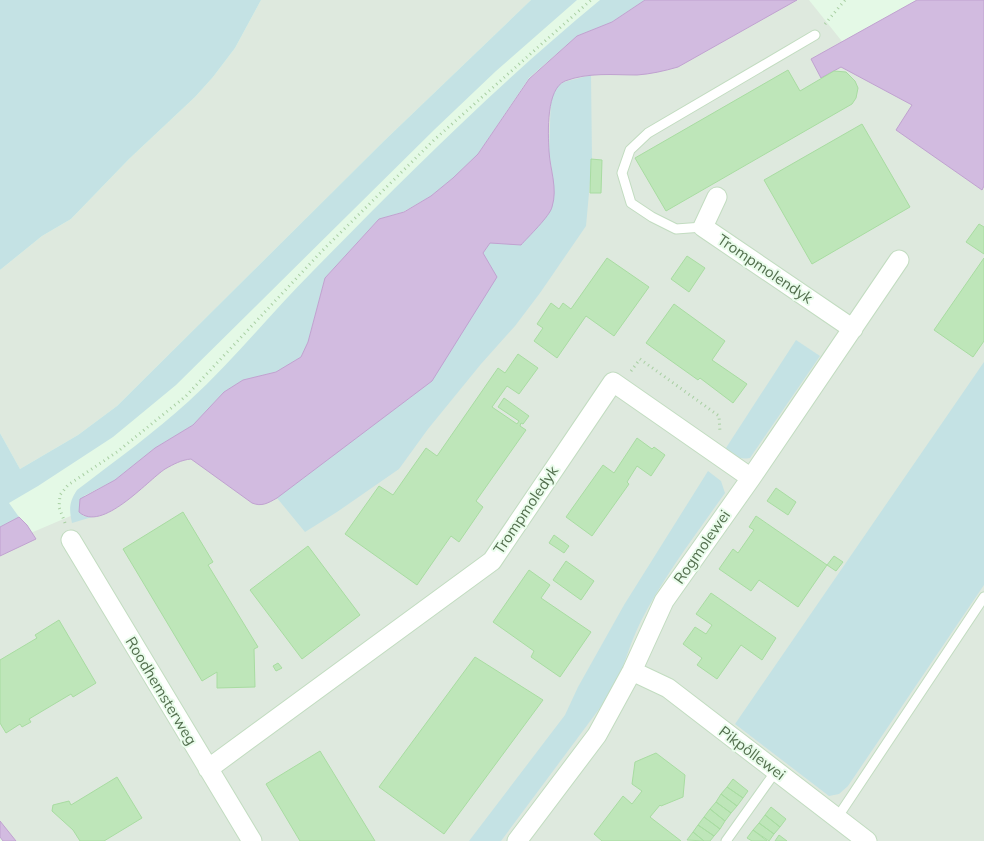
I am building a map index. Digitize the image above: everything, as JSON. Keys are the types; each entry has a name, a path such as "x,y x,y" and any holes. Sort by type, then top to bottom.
{"street":[{"name":"Trompmolendyk","path":"717,197 703,226 853,329"},
{"name":"Rogmolewei","path":"517,841 597,735 632,670 664,601 751,478 899,260"},
{"name":"Trompmoledyk","path":"208,769 492,561 613,382 621,387"},
{"path":"621,387 751,478"},
{"name":"Roodhemsterweg","path":"71,540 252,841"},
{"name":"Pikpôllewei","path":"632,670 668,688 867,841"}],"lane":[{"path":"703,226 676,229 652,217 631,203 622,173 630,150 648,133 815,35"},
{"path":"837,818 984,597"},
{"path":"726,841 776,771"}],"path":[{"path":"71,540 59,507 60,495 68,485 117,452 186,396 322,251 434,140 591,0"},
{"path":"815,35 845,0"},
{"path":"621,387 640,359 719,416 722,458"}],"shaded area":[{"path":"0,0 261,0 235,48 195,97 129,159 71,219 42,236 0,270"},
{"path":"261,0 531,0 385,140 117,406 78,435 20,469 0,433 0,270 42,236 71,219 129,159 195,97 235,48"},
{"path":"531,0 577,0 496,71 435,129 176,385 113,437 9,503 19,517 0,527 0,433 20,469 78,435 117,406 385,140"},
{"path":"600,0 645,0 612,22 577,36 529,78 478,154 453,178 431,196 403,212 379,219 325,278 308,342 301,357 276,372 243,380 224,392 193,425 155,448 115,480 84,496 83,516 92,517 72,523 70,506 77,490 148,436 189,401 221,370 296,288 417,167 488,98"},
{"path":"645,0 797,0 678,67 642,75 583,76 565,81 559,86 551,102 548,133 554,200 547,216 521,245 490,243 483,253 497,277 432,381 277,498 268,503 252,503 191,459 181,461 165,469 112,511 100,516 89,517 79,512 80,499 115,480 155,448 193,425 224,392 243,380 276,372 301,357 308,342 325,278 379,219 404,212 431,196 453,178 478,154 529,79 577,36 612,22"},
{"path":"710,0 809,0 852,54 963,0 984,0 984,841 9,841 0,829 0,546 106,501 307,376 549,76"},
{"path":"917,0 984,0 984,186 982,190 896,130 912,105 841,67 821,78 811,59"},
{"path":"591,75 592,160 586,226 515,326 428,429 399,469 305,532 277,498 432,381 483,253 490,243 521,244 553,177 549,152 551,97 558,85"},
{"path":"796,340 820,356 750,458 740,458 724,451"},
{"path":"984,362 984,585 848,786 839,794 829,796 735,724"},
{"path":"708,471 721,481 725,493 650,604 634,636 617,685 501,841 469,841 565,715 578,687 624,605"},
{"path":"19,517 36,539 0,556 0,527"},
{"path":"0,821 16,841 3,841 0,837"}],"building":[{"path":"788,70 800,91 834,71 846,72 855,81 858,88 856,98 852,104 666,211 635,158"},
{"path":"862,124 910,207 812,264 764,180"},
{"path":"591,159 602,160 601,193 590,193"},
{"path":"979,224 984,227 984,254 966,242"},
{"path":"687,256 705,268 689,292 671,279"},
{"path":"607,258 649,287 614,336 586,316 557,358 534,341 543,328 537,324 551,303 559,309 563,303 571,309"},
{"path":"984,258 984,341 973,357 934,330"},
{"path":"674,304 725,341 712,360 747,384 733,403 700,378 698,380 646,343"},
{"path":"518,354 538,368 519,394 507,386 492,407 517,424 519,421 498,407 504,398 529,416 520,426 526,430 476,501 483,507 459,542 451,536 417,585 345,534 379,486 393,495 426,448 437,456 498,368 505,373"},
{"path":"637,438 652,449 654,447 665,455 651,476 637,466 627,482 629,484 592,536 566,517 603,465 614,473"},
{"path":"776,488 796,502 788,515 767,501"},
{"path":"183,512 213,562 208,565 258,647 254,649 255,687 217,688 217,672 202,681 123,549"},
{"path":"756,516 827,565 798,607 759,580 751,591 719,569 733,549 738,553 754,530 749,527"},
{"path":"554,535 569,546 564,553 549,543"},
{"path":"308,546 360,615 302,659 250,590"},
{"path":"834,556 843,562 836,571 827,565"},
{"path":"566,561 594,581 581,600 553,580"},
{"path":"529,570 550,585 541,598 591,632 560,677 531,657 534,651 493,622"},
{"path":"711,593 776,638 762,660 741,645 717,679 697,665 702,658 683,644 695,627 706,634 712,625 696,614"},
{"path":"59,620 96,683 73,697 71,694 29,719 31,722 22,727 20,724 6,733 0,723 0,660 37,638 35,635"},
{"path":"475,657 543,700 444,834 379,787"},
{"path":"278,663 282,668 276,671 273,666"},
{"path":"320,751 375,841 300,841 266,784"},
{"path":"656,753 685,775 683,797 660,805 650,817 681,841 602,841 594,834 623,796 632,804 642,791 632,784 635,762"},
{"path":"117,777 142,818 104,841 80,841 73,830 52,811 53,805 69,801 71,805"},
{"path":"733,779 748,791 743,798 727,787"},
{"path":"727,787 743,798 737,806 721,794"},
{"path":"721,794 737,806 731,813 716,802"},
{"path":"716,802 731,813 725,821 710,809"},
{"path":"771,807 786,819 780,827 765,815"},
{"path":"710,809 725,821 720,829 704,817"},
{"path":"765,815 780,827 774,834 759,823"},
{"path":"704,817 720,829 714,836 698,825"},
{"path":"759,823 774,834 769,841 753,830"},
{"path":"698,825 714,836 710,841 704,841 693,832"},
{"path":"753,830 767,841 752,841 747,838"},
{"path":"693,832 704,841 687,840"},
{"path":"779,835 787,841 775,841"}]}
